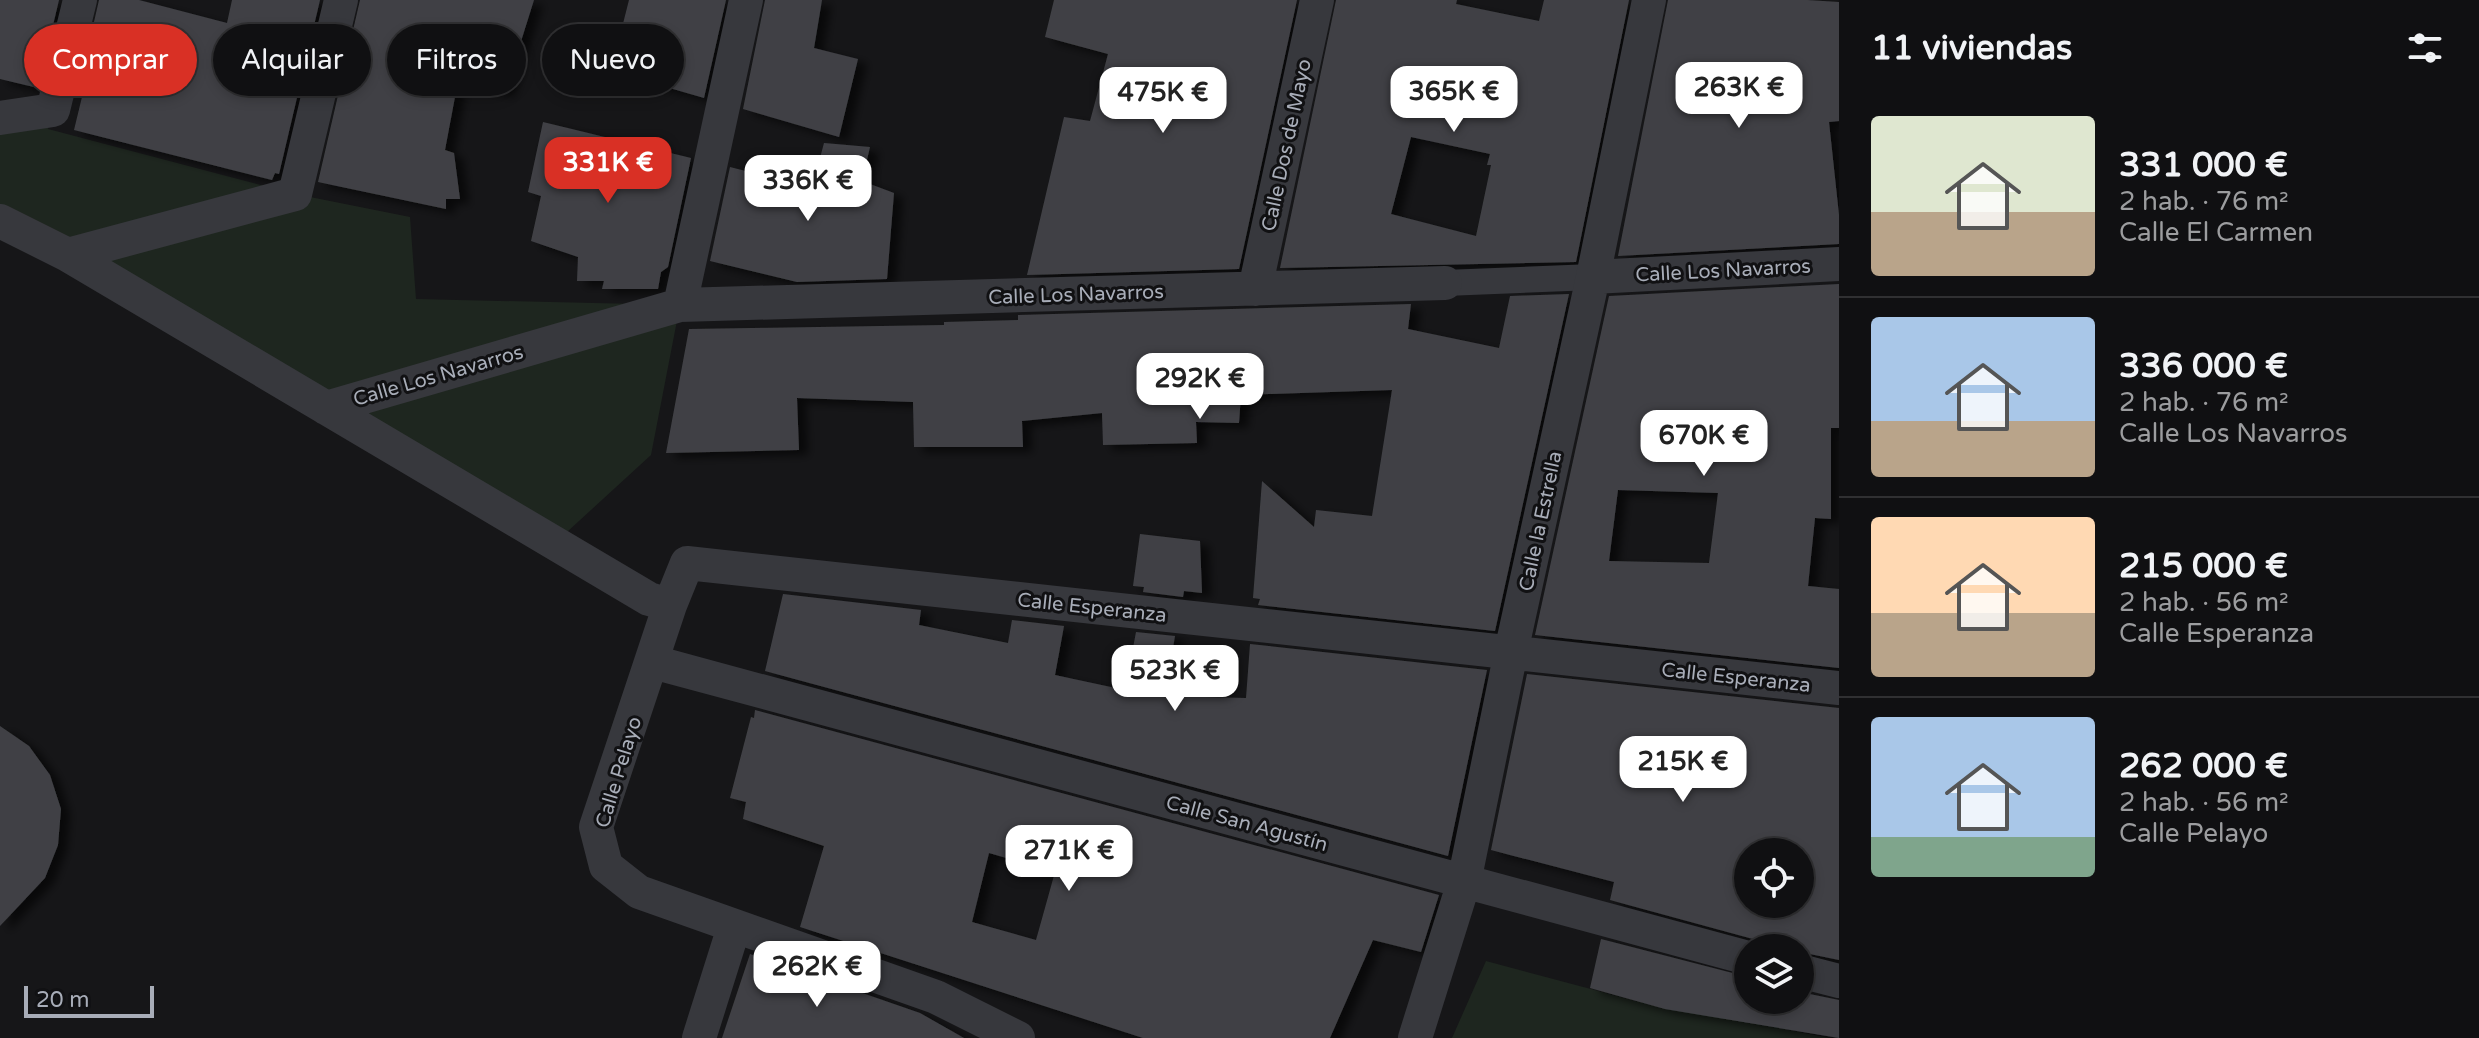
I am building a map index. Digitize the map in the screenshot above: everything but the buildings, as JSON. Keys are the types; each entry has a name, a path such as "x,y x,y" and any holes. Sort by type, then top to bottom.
{"street":[{"path":"0,118 53,110 80,0"},
{"path":"68,255 295,194 341,0"},
{"path":"680,305 746,0"},
{"name":"Calle Dos de Mayo","path":"1255,289 1317,0"},
{"name":"Calle la Estrella","path":"1415,1038 1464,882 1649,0"},
{"name":"Calle Los Navarros","path":"0,221 68,255 649,599 670,605"},
{"name":"Calle Los Navarros","path":"326,408 680,305 1445,283 1839,264"},
{"name":"Calle Esperanza","path":"653,662 670,605 687,563 1839,688"},
{"name":"Calle San Agustín","path":"653,662 1734,954"},
{"name":"Calle Pelayo","path":"653,662 596,827 606,866 639,892 936,997 1018,1038"},
{"path":"699,1038 734,927"},
{"path":"1814,975 1839,981"}],"shaded area":[{"path":"53,110 48,129 295,194 410,217 416,299 680,305 651,455 555,543 0,221 0,118"},
{"path":"1486,961 1666,1009 1829,1038 1452,1038"}]}
